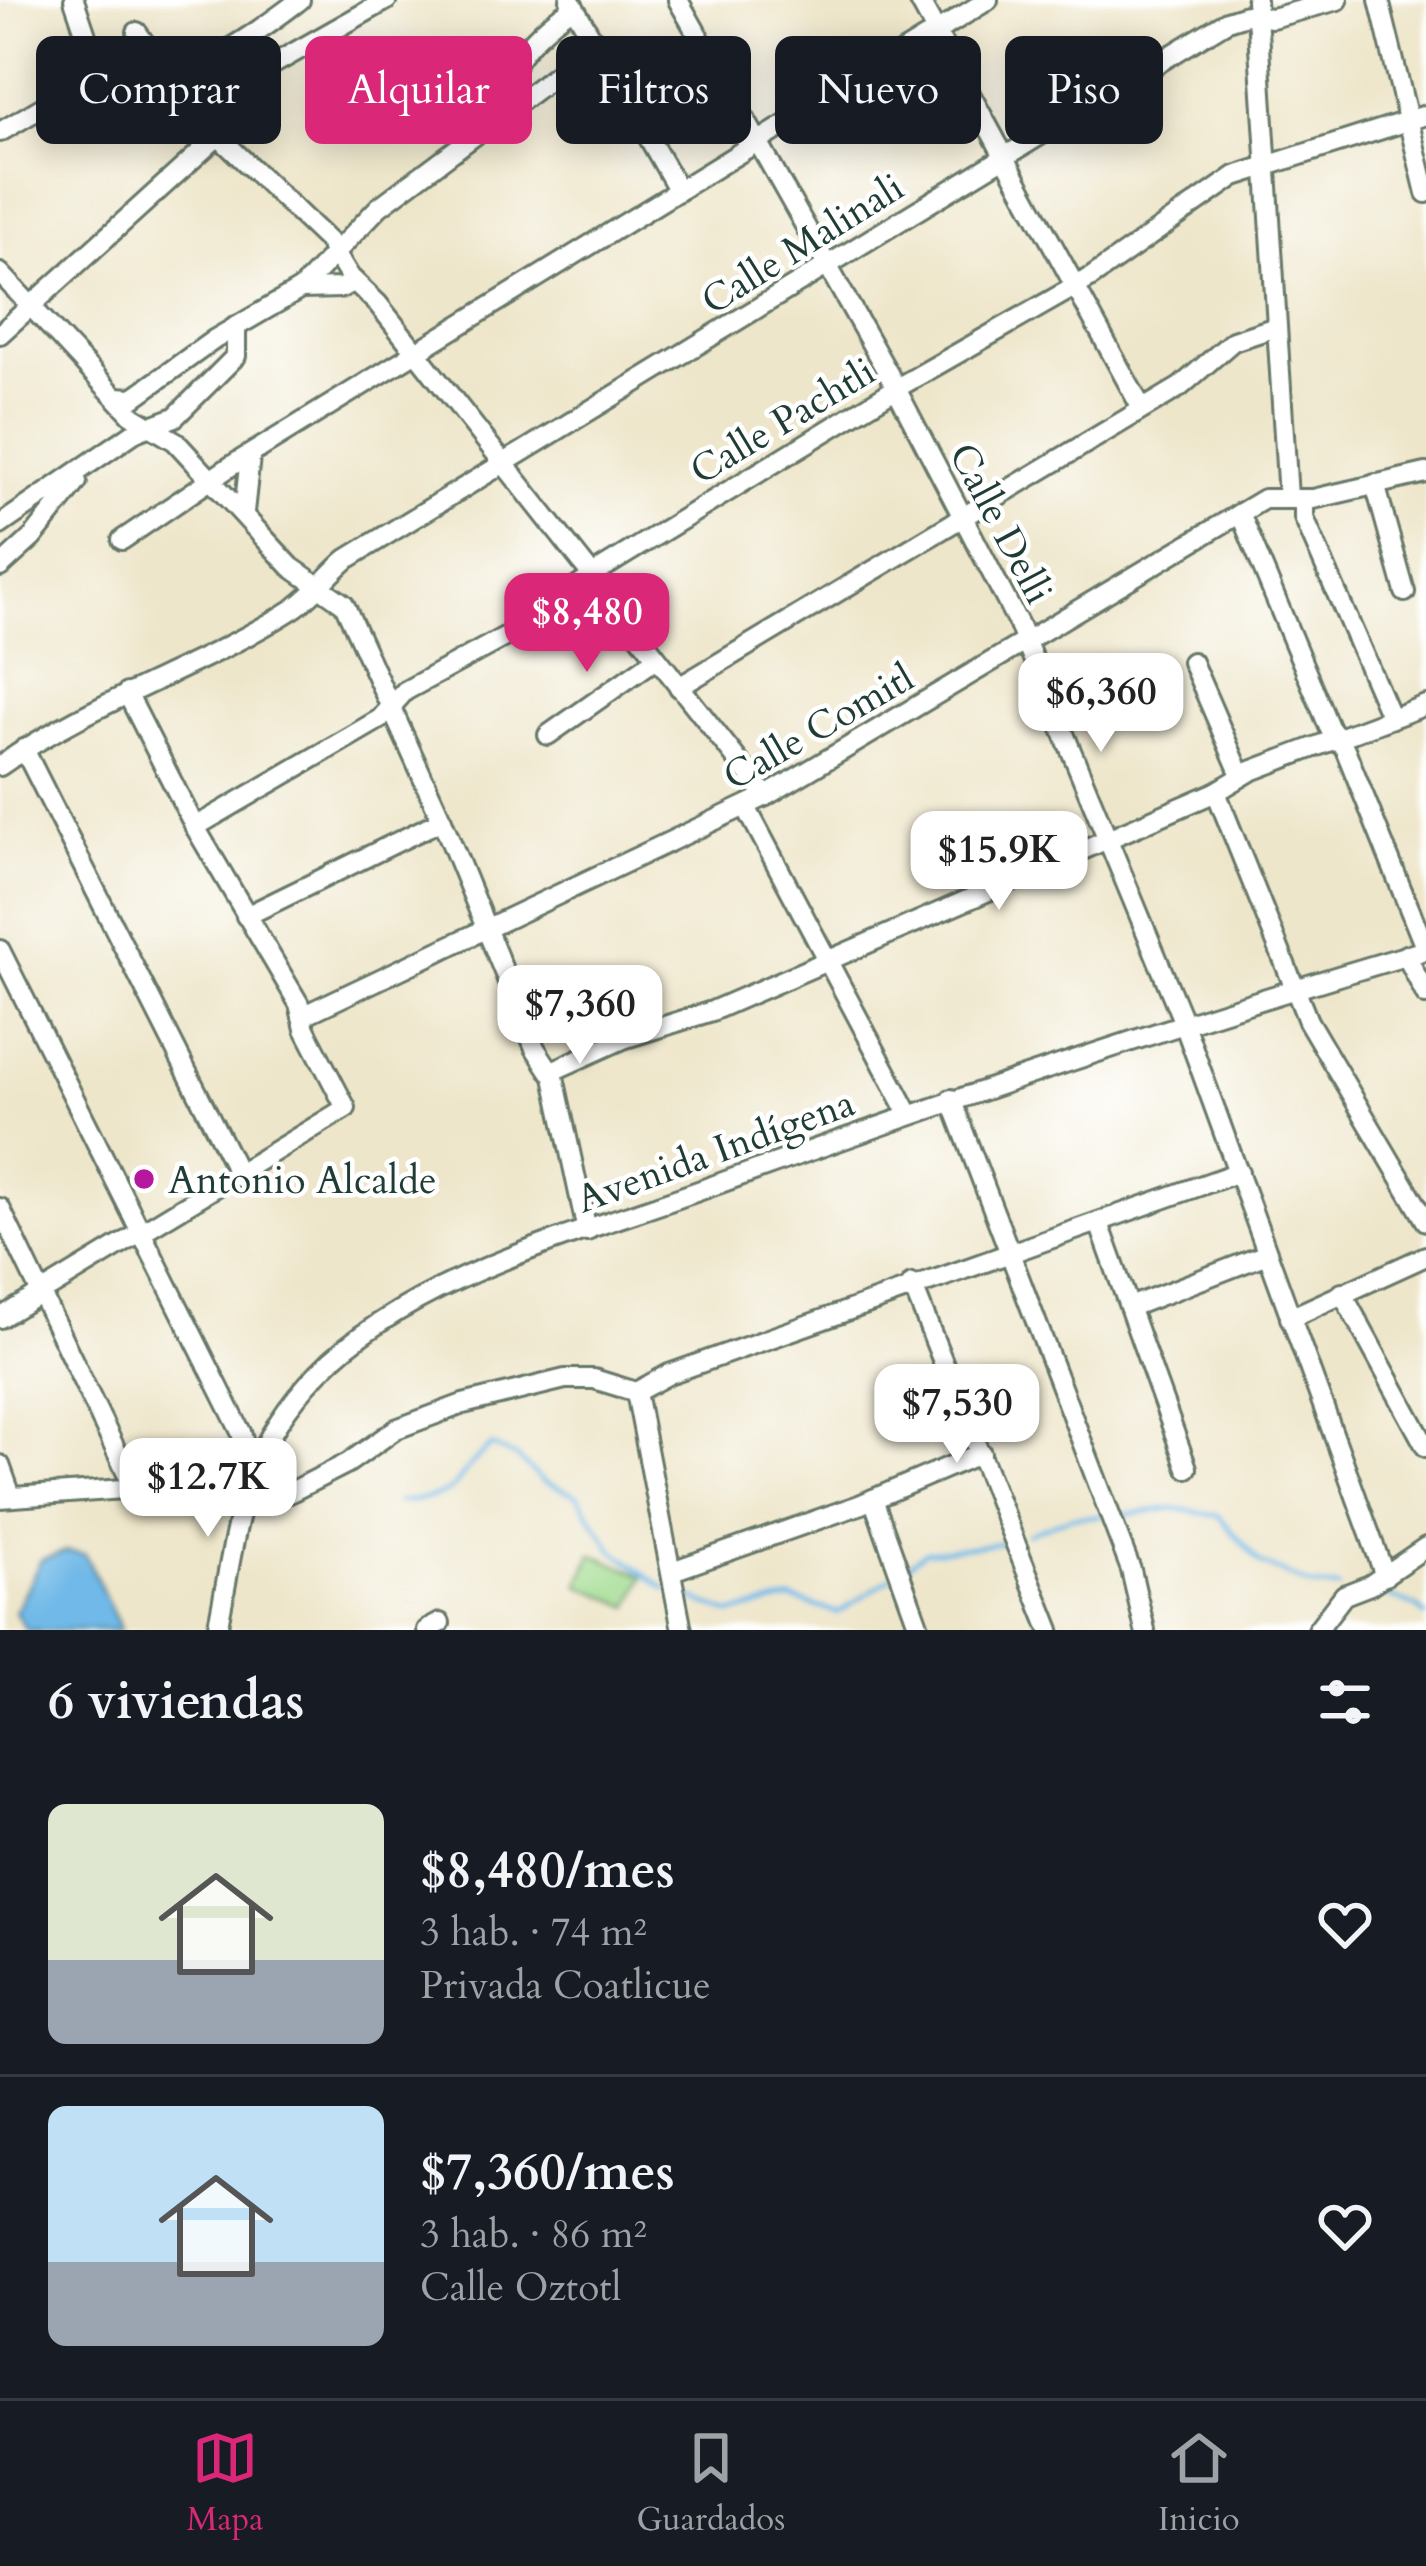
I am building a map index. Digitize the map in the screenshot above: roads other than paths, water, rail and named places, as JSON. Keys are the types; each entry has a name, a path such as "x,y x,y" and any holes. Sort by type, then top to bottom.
{"street":[{"path":"74,0 86,36"},
{"path":"137,32 162,68 177,71 228,49 299,0"},
{"path":"281,59 387,0"},
{"name":"Calle Delli","path":"679,0 896,388 1028,644 1183,1021 1384,1576"},
{"path":"919,0 1141,406"},
{"path":"122,540 988,0"},
{"name":"Calle Malinali","path":"0,766 127,693 292,609 347,559 1227,21 1256,9 1338,0"},
{"path":"1379,0 1417,117 1426,193"},
{"path":"532,47 571,4 589,36"},
{"path":"1256,9 1276,327 1296,498 1391,718"},
{"path":"0,132 36,111"},
{"name":"Calle Pachtli","path":"195,826 380,719 405,691 520,628 591,578 896,388 1131,253 1218,186 1266,162 1417,117"},
{"path":"0,334 209,144"},
{"path":"226,144 336,253 766,796"},
{"path":"116,397 125,400 141,393 236,326 301,289 379,207 461,144"},
{"path":"652,144 680,191"},
{"path":"0,272 116,397 150,428 175,441 291,567 344,604 442,820 535,1048 552,1071 587,1231"},
{"path":"301,289 340,288 354,281"},
{"path":"0,525 79,471 176,417 236,356 236,326"},
{"path":"679,687 1195,377 1233,341 1276,327"},
{"path":"244,512 250,457"},
{"path":"0,567 33,537 76,482 79,471"},
{"name":"Calle Comitl","path":"302,1016 746,807 1270,497 1296,498 1426,473"},
{"path":"1375,484 1405,592"},
{"path":"1240,513 1337,739 1419,952 1426,995"},
{"path":"548,735 656,659"},
{"path":"1192,662 1241,775"},
{"path":"0,1318 240,1177 346,1108 302,1016 127,693"},
{"path":"552,1071 622,1040 712,1011 1216,792 1241,775 1426,706"},
{"path":"24,749 240,1177"},
{"path":"1216,792 1293,987 1426,1221"},
{"path":"746,807 909,1114"},
{"path":"246,916 442,820"},
{"path":"0,950 241,1432 250,1468"},
{"name":"Avenida Indígena","path":"217,1630 250,1468 301,1392 365,1334 474,1276 909,1114 1183,1021 1419,952"},
{"path":"951,1099 1131,1570 1144,1630"},
{"path":"0,1465 5,1497 206,1483 289,1493 348,1462 396,1429 463,1404 566,1379 594,1379 636,1392 669,1374 1006,1250 1100,1223 1239,1172"},
{"path":"0,1208 134,1488"},
{"path":"1100,1223 1187,1468"},
{"path":"1130,1307 1267,1254"},
{"path":"1290,1318 1426,1256"},
{"path":"911,1285 1051,1630"},
{"path":"1342,1293 1426,1447"},
{"path":"636,1392 682,1630"},
{"path":"672,1570 873,1499 980,1453"},
{"path":"873,1499 920,1630"},
{"path":"1317,1630 1344,1595 1384,1576 1426,1547"}],"water":[{"path":"67,1551 85,1554 121,1630 26,1630 15,1612 41,1560"}],"waterway":[{"path":"398,1502 448,1491 492,1446 518,1458 542,1481 577,1495 613,1550 666,1589"},
{"path":"1119,1515 1174,1508 1219,1516 1260,1563 1311,1586 1339,1588"},
{"path":"1027,1534 1071,1517 1102,1516"},
{"path":"906,1566 926,1552 1003,1543"},
{"path":"682,1594 730,1614 792,1599 838,1613 892,1577"},
{"path":"1374,1592 1417,1607 1426,1616"}],"place":[{"name":"Antonio Alcalde","path":"144,1179"}]}
